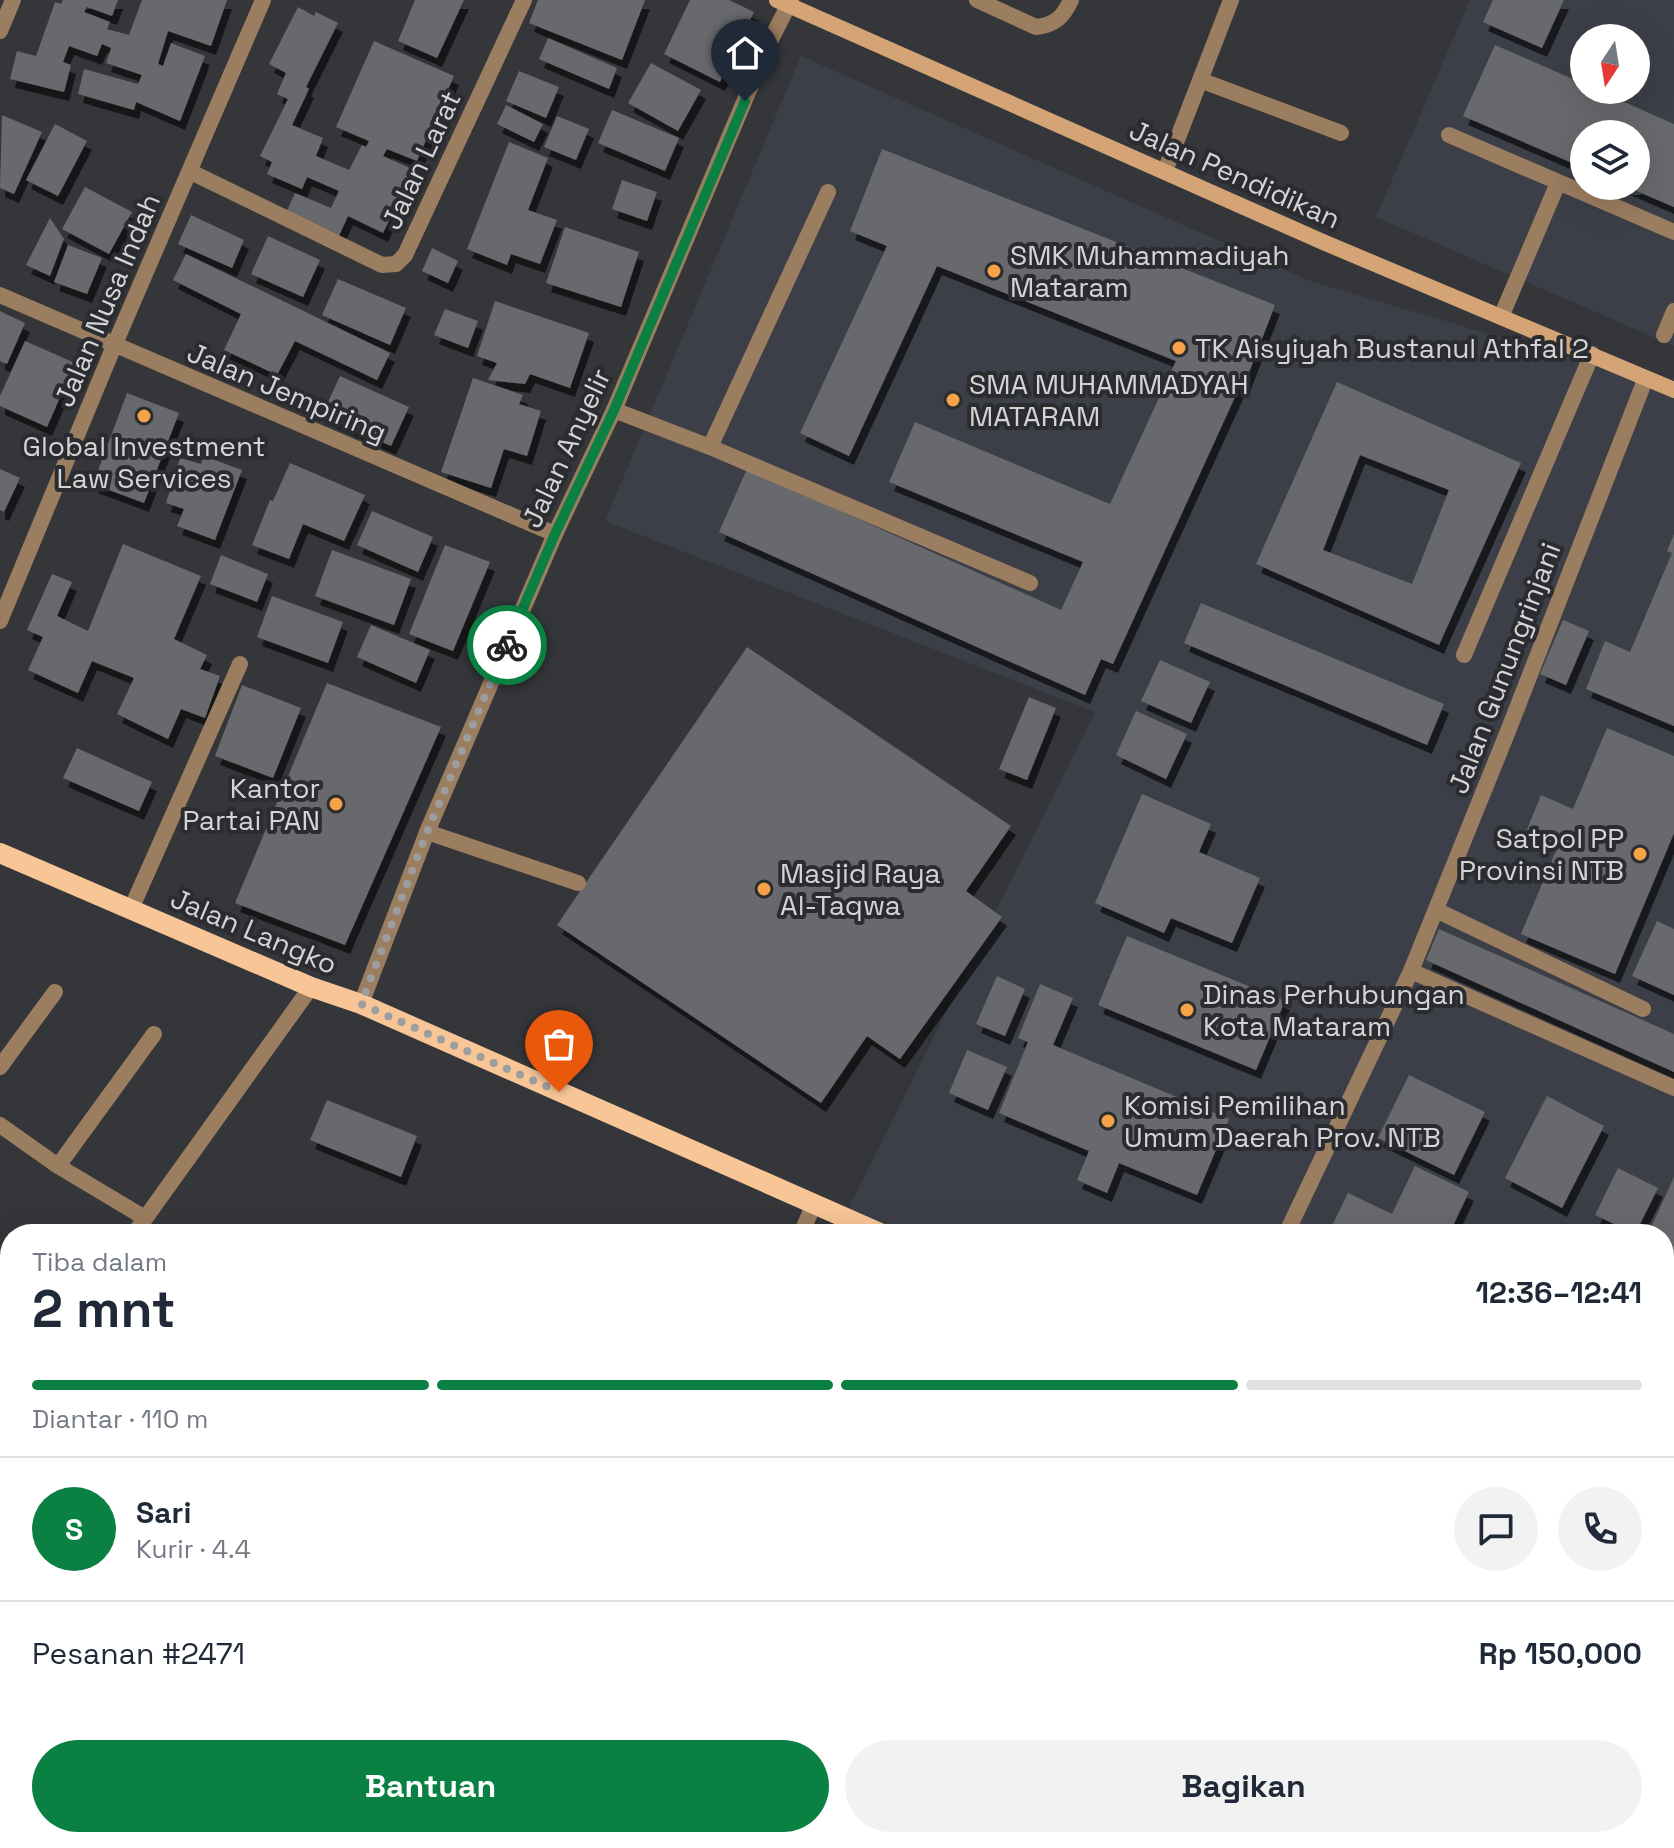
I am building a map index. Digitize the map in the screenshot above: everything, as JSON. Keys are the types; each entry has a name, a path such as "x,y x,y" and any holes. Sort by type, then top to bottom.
{"main road":[{"name":"Jalan Pendidikan","path":"786,2 1366,261 1674,390"},
{"name":"Jalan Langko","path":"0,853 311,987 361,1004 859,1224"}],"street":[{"path":"0,31 13,0"},
{"name":"Jalan Nusa Indah","path":"0,621 263,0"},
{"name":"Jalan Larat","path":"191,172 382,265 396,264 405,255 524,0"},
{"path":"977,0 1036,27 1057,21 1071,0"},
{"path":"1165,171 1231,0"},
{"name":"Jalan Anyelir","path":"361,1004 427,832 555,534 614,410 786,2"},
{"path":"1200,80 1341,133"},
{"path":"1449,135 1674,232"},
{"path":"1501,317 1558,183"},
{"path":"710,447 828,192"},
{"name":"Jalan Jempiring","path":"0,295 555,534"},
{"path":"1664,335 1674,311"},
{"path":"1464,655 1592,354"},
{"name":"Jalan Gunungrinjani","path":"1291,1224 1411,971 1645,380"},
{"path":"614,410 710,447 1030,583"},
{"path":"131,909 240,664"},
{"path":"427,832 578,883"},
{"path":"1436,910 1643,1009"},
{"path":"1411,971 1674,1088"},
{"path":"141,1224 311,987"},
{"path":"0,1067 55,992"},
{"path":"58,1166 154,1034"},
{"path":"0,1125 58,1166 145,1218"},
{"path":"805,1224 814,1204"}],"shaded area":[{"path":"1470,0 1674,0 1674,346 1376,217"},
{"path":"801,56 1310,281 1627,375 1674,396 1674,1224 841,1224 1095,712 605,521"}],"building":[{"path":"63,0 118,0 112,16 87,7 84,12 110,22 107,29 129,35 142,0 227,0 211,46 168,31 158,64 163,66 171,43 205,56 180,121 136,102 134,110 78,94 84,69 138,84 142,75 106,63 111,48 102,44 97,56 69,46 63,62 71,65 64,92 10,79 17,51 36,56 55,2 61,4"},
{"path":"415,0 464,0 437,58 398,41"},
{"path":"538,0 645,0 622,60 529,23"},
{"path":"690,0 729,0 754,12 720,82 664,54"},
{"path":"1493,0 1564,0 1542,48 1483,22"},
{"path":"298,7 314,16 316,12 338,23 306,87 309,89 292,125 323,138 316,156 349,170 362,145 366,147 369,141 336,127 374,41 454,76 417,161 387,149 383,156 414,170 383,233 348,216 338,238 285,215 295,193 331,208 339,191 307,177 302,189 267,174 272,162 260,156 288,99 277,94 286,73 269,64"},
{"path":"548,38 617,68 609,89 539,59"},
{"path":"1495,45 1570,78 1570,104 1629,104 1674,124 1674,207 1650,197 1650,120 1570,120 1570,162 1463,116"},
{"path":"651,63 701,90 678,131 628,103"},
{"path":"519,71 559,87 546,118 506,101"},
{"path":"506,105 543,124 534,142 497,124"},
{"path":"612,110 679,138 665,171 598,143"},
{"path":"2,115 42,132 14,194 0,188"},
{"path":"557,116 589,129 576,160 544,147"},
{"path":"55,124 87,141 58,196 26,180"},
{"path":"509,142 548,158 528,210 557,220 540,264 511,254 507,265 467,249"},
{"path":"882,149 1275,305 1243,388 1240,386 1113,664 1101,659 1085,695 719,532 747,469 1061,610 1083,562 889,482 915,422 1110,504 1176,361 937,266 849,456 800,433 887,246 850,231"},
{"path":"622,180 657,192 647,221 612,209"},
{"path":"85,187 132,212 109,254 62,229"},
{"path":"191,215 244,240 232,268 178,244"},
{"path":"50,218 64,239 50,276 26,265"},
{"path":"565,227 639,252 621,307 546,283"},
{"path":"268,236 320,260 303,297 251,274"},
{"path":"68,245 102,258 87,294 54,282"},
{"path":"432,248 458,261 448,283 422,271"},
{"path":"186,254 390,353 377,380 295,341 277,375 224,350 241,314 173,280"},
{"path":"338,279 406,308 390,345 322,315"},
{"path":"495,301 589,333 570,388 530,374 525,384 488,380 497,363 477,356"},
{"path":"445,309 478,321 468,348 434,335"},
{"path":"0,311 25,323 7,364 0,361"},
{"path":"25,341 75,363 47,427 0,406 0,396"},
{"path":"340,376 409,407 391,446 322,415"},
{"path":"473,378 523,395 519,404 541,411 527,456 504,449 491,488 441,472"},
{"path":"1337,382 1521,463 1439,645 1256,564","holes":["1360,455 1449,490 1412,584 1323,550"]},
{"path":"127,393 179,413 144,503 93,484"},
{"path":"204,456 242,470 215,540 177,526 184,509 166,503 180,458 201,464"},
{"path":"290,463 365,495 344,541 303,524 289,559 252,545 270,500 273,501"},
{"path":"0,469 20,478 4,512 0,510"},
{"path":"372,511 433,537 418,572 357,545"},
{"path":"1674,534 1674,726 1586,689 1605,641 1630,652 1672,553 1667,551"},
{"path":"123,544 201,576 174,639 207,655 200,669 220,676 205,718 181,709 168,739 117,714 134,678 92,661 78,693 28,670 43,637 27,630 52,574 72,582 57,616 88,631"},
{"path":"445,545 490,562 453,651 409,634"},
{"path":"332,550 411,579 394,625 315,596"},
{"path":"221,555 268,574 257,602 210,584"},
{"path":"272,596 343,622 328,663 257,637"},
{"path":"1201,603 1444,704 1427,745 1184,643"},
{"path":"1563,620 1589,631 1566,685 1540,674"},
{"path":"371,625 430,650 416,683 357,657"},
{"path":"747,647 1011,826 966,891 1002,917 900,1059 867,1036 821,1103 557,925"},
{"path":"1160,660 1210,682 1191,723 1141,701"},
{"path":"327,683 441,727 345,945 235,903"},
{"path":"242,685 301,708 273,778 215,756"},
{"path":"1029,697 1056,708 1027,780 999,769"},
{"path":"1136,711 1187,734 1166,779 1116,755"},
{"path":"1607,728 1674,756 1674,833 1615,974 1521,934 1558,846 1526,832 1541,795 1573,809"},
{"path":"77,748 152,782 139,811 63,778"},
{"path":"1142,794 1211,824 1199,852 1260,878 1232,943 1171,918 1164,933 1095,903"},
{"path":"1657,921 1674,929 1674,995 1632,976"},
{"path":"1439,929 1674,1034 1674,1072 1426,960"},
{"path":"1127,936 1285,1001 1256,1070 1098,1005"},
{"path":"997,976 1025,989 1005,1036 976,1024"},
{"path":"1040,984 1073,998 1053,1045 1229,1119 1197,1195 1119,1163 1107,1193 1077,1180 1089,1151 999,1113 1028,1042 1018,1038"},
{"path":"967,1050 1007,1067 988,1110 949,1093"},
{"path":"1409,1075 1485,1112 1454,1175 1378,1138"},
{"path":"1547,1096 1604,1126 1562,1208 1505,1178"},
{"path":"327,1100 417,1136 401,1177 310,1140"},
{"path":"1415,1166 1469,1192 1454,1224 1333,1224 1348,1193 1392,1214"},
{"path":"1618,1168 1658,1188 1640,1224 1614,1224 1595,1215"},
{"path":"1674,1177 1674,1224 1653,1224"}],"way so far":[{"path":"507,645 427,832 361,1004 559,1092"}],"place":[{"name":"SMK Muhammadiyah Mataram","path":"994,271"},
{"name":"TK Aisyiyah Bustanul Athfal 2","path":"1179,348"},
{"name":"SMA MUHAMMADYAH MATARAM","path":"953,400"},
{"name":"Global Investment Law Services","path":"144,416"},
{"name":"Kantor Partai PAN","path":"336,804"},
{"name":"Satpol PP Provinsi NTB","path":"1640,854"},
{"name":"Masjid Raya Al-Taqwa","path":"764,889"},
{"name":"Dinas Perhubungan Kota Mataram","path":"1187,1010"},
{"name":"Komisi Pemilihan Umum Daerah Prov. NTB","path":"1108,1121"}],"route":[{"path":"507,645 614,410 745,101"}]}
